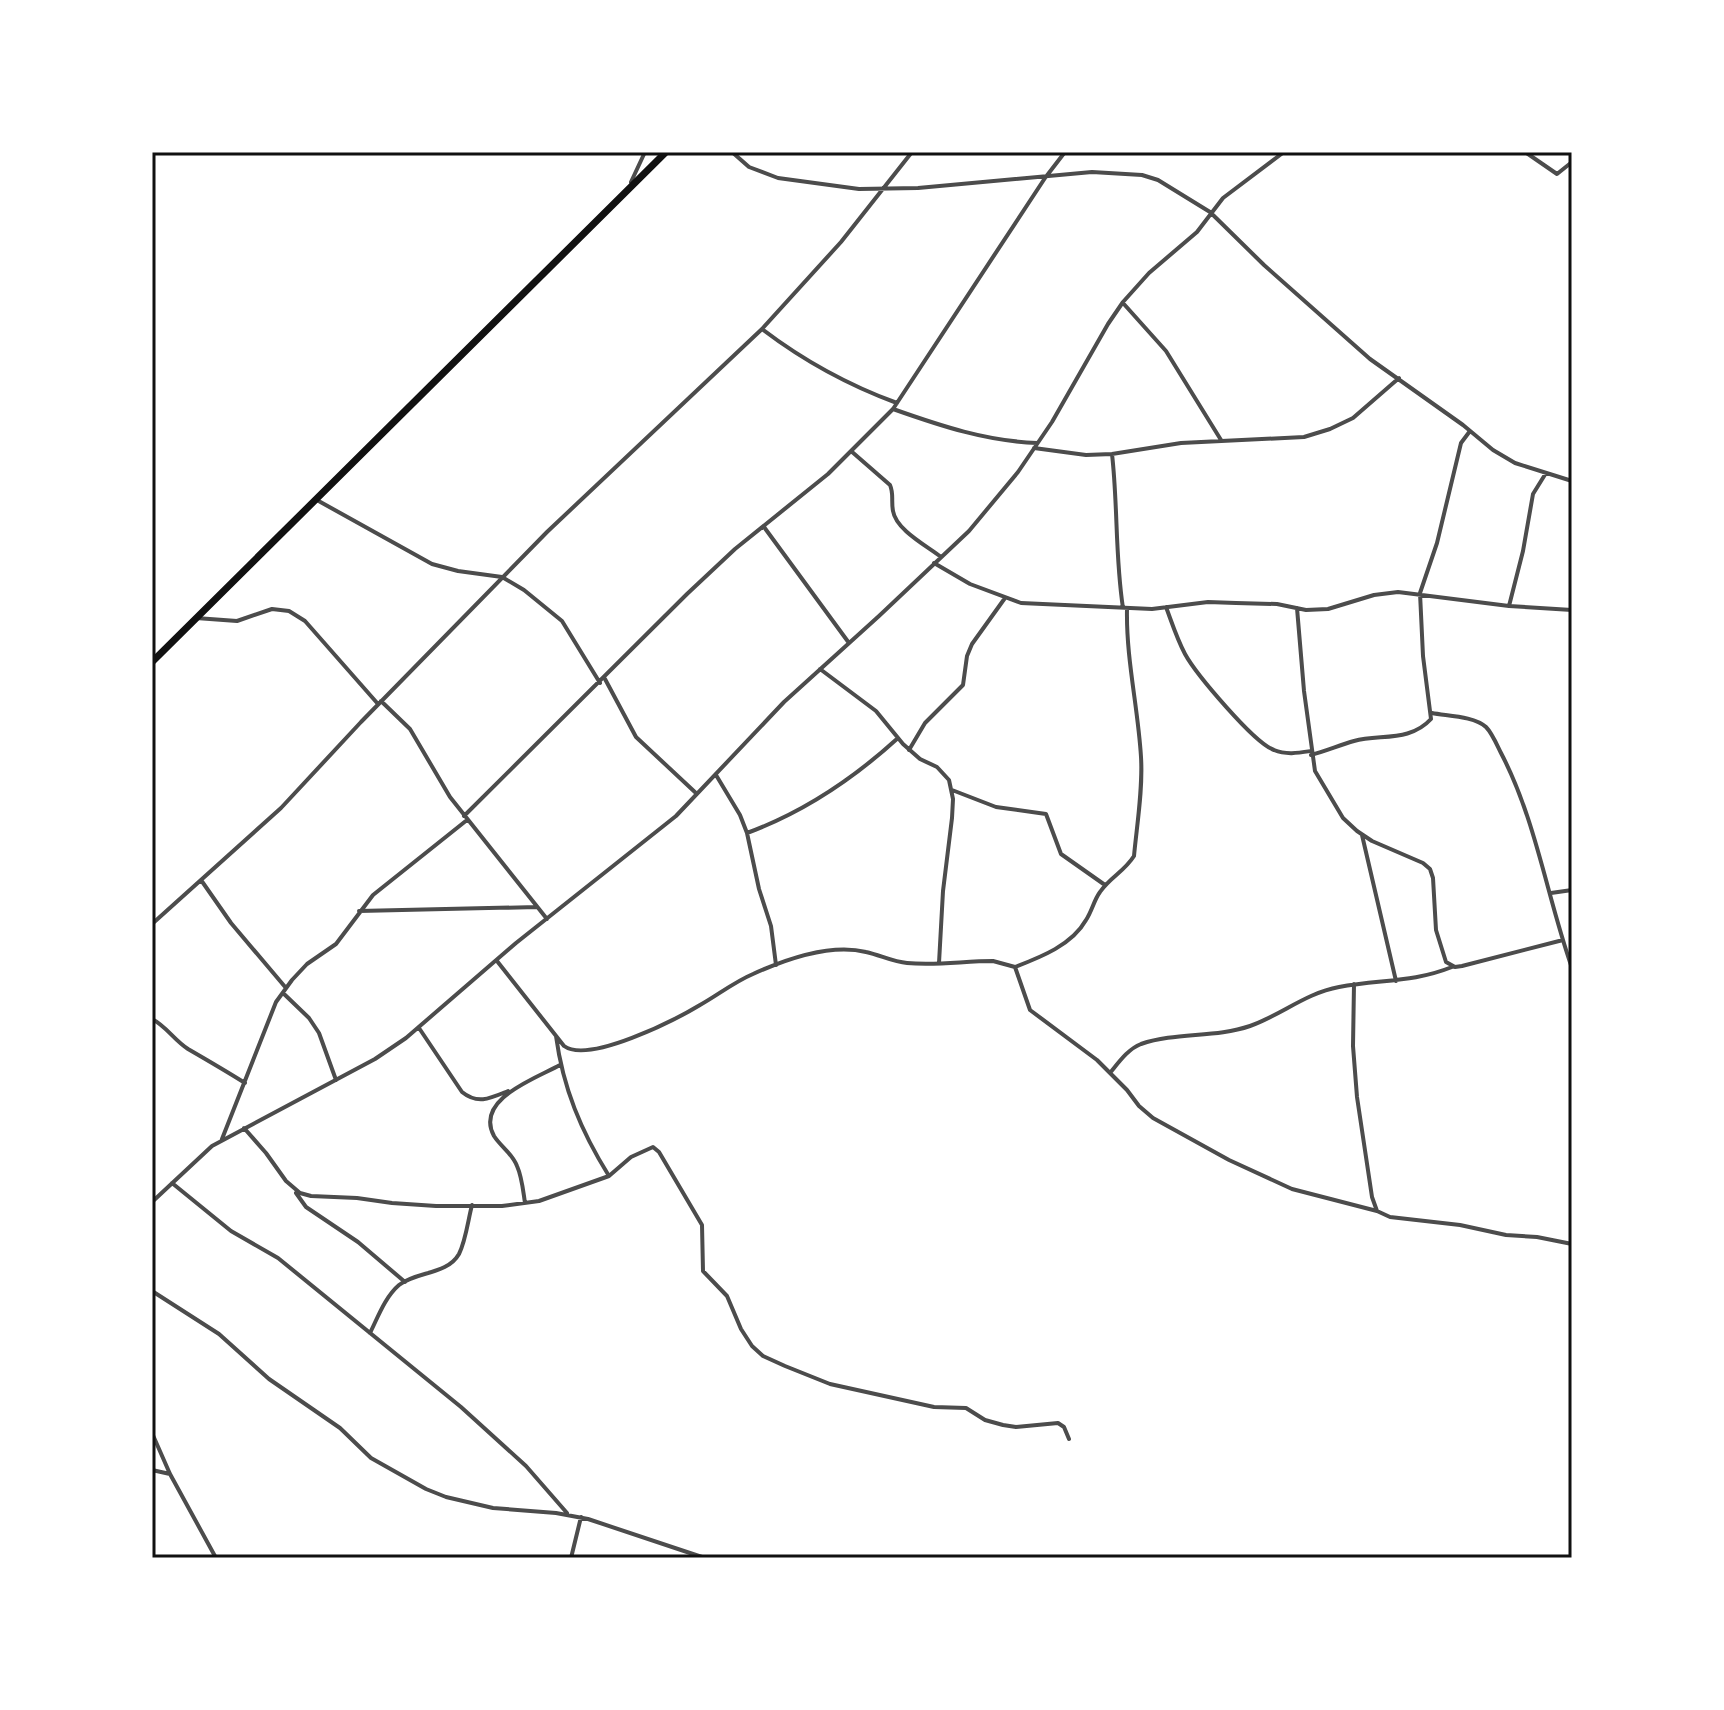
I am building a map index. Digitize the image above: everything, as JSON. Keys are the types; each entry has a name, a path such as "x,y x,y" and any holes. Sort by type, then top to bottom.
{"highway":[{"path":"152,662 666,152"}],"street":[{"path":"630,185 645,152"},
{"path":"732,152 749,167 778,178 859,189 1045,178 1092,172 1142,175 1158,180 1210,212 1264,265 1370,359 1493,450 1515,463 1572,481"},
{"path":"152,924 281,808 502,577 624,457 762,329 841,242 912,152"},
{"path":"221,1141 265,1028 284,990 307,964 336,944 373,895 465,818 496,781 537,746 687,594 828,474 893,409 1065,152"},
{"path":"152,1202 191,1163 221,1141 375,1059 676,816 784,702 969,531 998,498 1036,445 1123,302 1149,273 1197,232 1223,198 1284,152"},
{"path":"1525,152 1557,174 1572,162"},
{"path":"1123,302 1166,351 1221,440"},
{"path":"762,329 789,349 846,382 897,403"},
{"path":"893,409 976,436 1086,455 1112,454 1181,443 1304,437 1353,418 1399,378"},
{"path":"1166,607 1185,655 1201,678 1264,745 1284,753 1311,753 1367,738 1406,735 1425,726 1432,713 1423,656 1420,593 1437,543 1461,443 1470,431"},
{"path":"851,451 890,485 893,510 900,524 941,557"},
{"path":"497,961 569,1050 593,1050 648,1031 700,1006 729,985 810,954 845,949 864,951 898,962 939,964 993,961 1015,967 1050,953 1078,930 1105,885 1127,869 1134,856 1141,779 1142,760 1125,608 1116,558 1112,454"},
{"path":"1509,606 1533,494 1546,473"},
{"path":"315,499 432,564 502,577 524,590 562,621 600,683"},
{"path":"764,527 849,643"},
{"path":"934,563 970,584 1021,603 1125,608 1208,602 1328,609 1374,595 1398,592 1509,606 1572,610"},
{"path":"909,750 925,723 963,685 972,644 1005,598"},
{"path":"1297,608 1315,771 1343,818 1362,834 1430,869 1439,945 1446,962 1455,967"},
{"path":"196,618 237,621 272,609 289,611 305,621 416,738 465,818 547,919"},
{"path":"820,669 876,711 909,750 944,773 952,790 939,964"},
{"path":"605,678 636,737 697,794"},
{"path":"1432,713 1481,724 1490,732 1512,775 1572,968"},
{"path":"747,833 804,808 844,783 898,738"},
{"path":"715,775 747,833 771,926 776,965"},
{"path":"952,790 996,807 1046,814 1061,854 1105,885"},
{"path":"1362,834 1396,981"},
{"path":"201,880 231,923 309,1018 319,1033 336,1080"},
{"path":"1550,893 1572,890"},
{"path":"359,911 537,907"},
{"path":"1110,1073 1127,1053 1142,1044 1249,1026 1322,990 1430,977 1455,967 1572,936"},
{"path":"1015,967 1030,1010 1110,1073 1153,1118 1229,1160 1292,1189 1390,1217 1572,1244"},
{"path":"1354,984 1353,1046 1357,1097 1372,1197 1377,1211"},
{"path":"152,1019 161,1023 189,1049 245,1083"},
{"path":"418,1027 470,1099 488,1099 510,1091 560,1065"},
{"path":"555,1034 568,1096 581,1128 609,1176"},
{"path":"510,1091 497,1104 491,1125 493,1134 516,1162 525,1203"},
{"path":"244,1128 306,1207 358,1242 405,1282"},
{"path":"292,1186 300,1193 311,1196 392,1203 525,1203 565,1193 609,1176 641,1151 653,1147 659,1152 702,1225 703,1271 727,1296 746,1339 763,1356 830,1384 934,1407 966,1408 985,1420 1003,1425 1016,1427 1058,1423 1064,1427 1069,1439"},
{"path":"172,1183 231,1231 278,1258 370,1333 500,1442 548,1488 569,1515"},
{"path":"370,1333 385,1302 405,1282 448,1266 459,1255 472,1205"},
{"path":"152,1291 219,1334 269,1379 340,1428 371,1458 426,1489 493,1508 581,1517 705,1558"},
{"path":"152,1433 170,1474 216,1558"},
{"path":"152,1470 170,1474"},
{"path":"571,1558 581,1517"}]}
